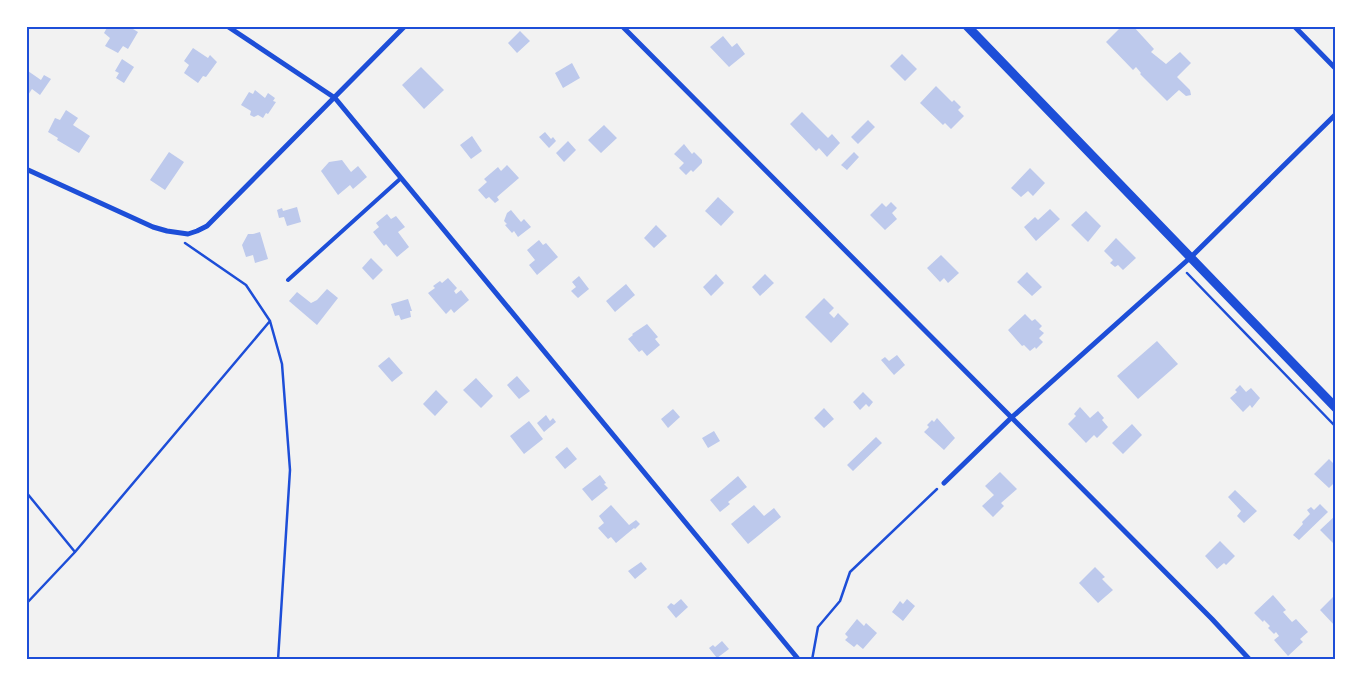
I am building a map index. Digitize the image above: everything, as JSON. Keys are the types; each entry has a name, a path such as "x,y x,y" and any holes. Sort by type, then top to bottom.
{"street":[{"path":"227,26 335,98 799,660"},
{"path":"26,169 154,227 188,234 197,232 207,226 405,26"},
{"path":"622,26 1212,619 1250,660"},
{"path":"967,26 1336,408"},
{"path":"1294,26 1336,69"},
{"path":"944,483 1011,418 1190,257 1336,114"}],"lane":[{"path":"288,280 400,179"}],"path":[{"path":"167,231 246,285 270,321 282,364 290,470 278,660"},
{"path":"1180,266 1336,427"},
{"path":"26,604 75,552 270,321"},
{"path":"812,660 818,627 840,601 850,572 944,483"},
{"path":"26,492 75,552"}],"building":[{"path":"108,26 111,28 112,26 124,26 126,29 128,26 138,32 128,49 123,46 118,53 105,46 110,38 104,33"},
{"path":"1122,26 1133,26 1154,49 1151,52 1166,64 1180,52 1191,63 1177,77 1190,90 1191,95 1186,96 1179,90 1167,101 1140,74 1136,67 1133,70 1106,42"},
{"path":"520,31 530,41 517,53 508,43"},
{"path":"723,36 732,47 737,43 745,54 729,67 710,47"},
{"path":"193,48 208,58 210,55 217,62 206,77 203,76 198,83 184,73 189,65 184,61"},
{"path":"902,54 917,69 905,81 890,66"},
{"path":"122,59 134,67 124,83 116,78 119,73 115,71"},
{"path":"572,63 580,78 563,88 555,73"},
{"path":"421,67 444,90 424,109 402,85"},
{"path":"28,71 41,80 44,75 51,79 40,95 32,89 26,98 26,74"},
{"path":"936,86 952,102 954,100 961,107 958,110 964,116 951,129 945,123 943,125 920,103"},
{"path":"255,90 265,98 268,93 275,98 273,101 276,102 263,118 258,115 254,117 250,115 251,111 241,105 249,92 253,94"},
{"path":"66,110 78,118 73,125 90,136 79,153 57,140 58,138 48,132 55,118 60,120"},
{"path":"802,112 828,138 832,134 840,143 827,157 819,148 816,151 790,124"},
{"path":"868,120 875,127 858,144 851,137"},
{"path":"604,125 617,138 601,153 588,140"},
{"path":"545,132 551,139 553,137 556,141 549,148 539,137"},
{"path":"472,136 482,151 471,159 460,145"},
{"path":"568,141 576,150 564,162 556,153"},
{"path":"684,144 692,154 694,152 702,160 702,163 693,172 691,170 686,175 679,168 684,163 674,154"},
{"path":"169,152 184,162 165,190 150,180"},
{"path":"854,152 859,157 847,170 841,165"},
{"path":"342,160 351,172 358,166 367,177 353,189 350,185 338,195 321,171 329,162"},
{"path":"507,165 519,178 497,197 499,200 495,203 489,197 486,199 478,190 487,182 484,179 498,167 501,171"},
{"path":"1030,168 1045,183 1033,196 1028,191 1021,197 1011,188"},
{"path":"718,197 734,212 721,226 705,211"},
{"path":"891,202 897,208 892,213 897,219 885,230 870,215 882,203 886,207"},
{"path":"297,207 301,222 287,226 284,217 279,218 277,210 282,208 283,211"},
{"path":"1050,209 1060,219 1036,241 1024,227 1035,217 1038,220"},
{"path":"511,210 521,222 524,219 531,227 518,237 514,231 512,233 505,225 507,224 504,221 507,213"},
{"path":"1086,211 1101,226 1088,242 1071,225"},
{"path":"387,214 391,219 396,216 405,227 398,232 409,247 397,257 386,244 384,246 373,232 379,227 376,223"},
{"path":"656,225 667,236 654,248 644,238"},
{"path":"260,232 268,259 255,263 253,255 246,257 242,245 248,234"},
{"path":"1116,238 1136,258 1123,270 1118,265 1115,267 1110,263 1113,260 1104,251"},
{"path":"539,240 543,245 546,243 558,257 537,275 529,265 535,260 527,250"},
{"path":"941,255 959,273 948,283 944,278 940,282 927,268"},
{"path":"371,258 383,270 373,280 362,268"},
{"path":"1027,272 1042,287 1032,296 1017,282"},
{"path":"716,274 724,283 711,296 703,287"},
{"path":"765,274 774,283 760,296 752,287"},
{"path":"579,276 589,289 578,298 571,291 576,287 572,282"},
{"path":"448,278 457,288 454,291 456,294 461,290 469,300 454,313 451,309 446,314 428,293 435,288 433,286 440,281 442,283"},
{"path":"626,284 635,295 615,312 606,301"},
{"path":"327,289 338,298 317,325 289,301 297,292 311,303 317,300"},
{"path":"824,298 834,308 829,313 834,318 838,313 849,324 831,343 805,317"},
{"path":"408,299 412,311 410,311 411,317 401,320 399,315 395,316 391,304"},
{"path":"1025,314 1032,321 1035,319 1042,326 1039,329 1044,333 1039,338 1043,342 1036,349 1035,347 1030,351 1024,345 1022,346 1008,330"},
{"path":"647,324 658,337 655,339 660,345 647,356 642,350 639,352 628,339"},
{"path":"1157,341 1178,364 1138,399 1117,376"},
{"path":"897,355 905,365 894,375 881,360 885,357 889,361"},
{"path":"389,357 403,373 392,382 378,366"},
{"path":"517,376 530,391 519,399 507,385"},
{"path":"476,378 493,396 481,408 463,390"},
{"path":"1240,385 1246,392 1251,388 1260,398 1252,408 1250,405 1243,412 1230,398 1237,392 1235,390"},
{"path":"436,390 448,402 435,416 423,404"},
{"path":"863,392 873,402 869,407 866,404 860,410 853,402"},
{"path":"1080,407 1090,418 1098,411 1108,427 1097,438 1094,435 1086,443 1068,424 1076,416 1074,414"},
{"path":"824,408 834,419 824,428 814,418"},
{"path":"673,409 680,417 668,428 661,419"},
{"path":"546,415 550,421 553,418 556,422 544,432 537,423"},
{"path":"937,418 955,438 944,450 924,432 929,427 927,425 932,420 934,422"},
{"path":"529,421 543,439 524,454 510,436"},
{"path":"1132,424 1142,435 1123,454 1112,443"},
{"path":"714,431 720,441 708,448 702,438"},
{"path":"876,437 882,443 853,471 847,465"},
{"path":"567,447 577,459 565,469 555,457"},
{"path":"1329,459 1336,466 1336,481 1329,488 1314,474"},
{"path":"1000,472 1017,489 1001,503 1004,506 993,517 982,506 994,495 985,486"},
{"path":"600,475 608,488 592,501 582,489"},
{"path":"738,476 747,487 728,502 730,504 720,512 710,500"},
{"path":"1235,490 1257,511 1244,523 1237,516 1241,511 1228,497"},
{"path":"1320,504 1328,512 1299,540 1293,535 1310,514 1307,510 1311,507 1314,510"},
{"path":"611,505 629,525 636,520 640,524 616,543 611,537 608,539 598,528 604,523 599,516"},
{"path":"754,505 764,516 774,508 781,517 748,544 731,524"},
{"path":"1336,515 1336,546 1320,530"},
{"path":"1220,541 1235,556 1226,565 1224,563 1217,569 1205,556"},
{"path":"641,562 647,569 635,579 628,571"},
{"path":"1095,567 1105,577 1102,579 1113,590 1098,603 1079,583"},
{"path":"1273,595 1286,610 1283,612 1292,622 1296,619 1308,632 1300,639 1303,642 1288,656 1274,640 1279,636 1276,632 1274,634 1268,628 1270,626 1254,613"},
{"path":"1333,597 1336,600 1336,627 1320,610"},
{"path":"681,599 688,607 676,618 667,607 671,603 674,605"},
{"path":"907,599 915,606 903,621 892,612 900,601 903,604"},
{"path":"857,619 864,626 866,623 877,633 863,649 857,644 854,647 845,640 848,637 845,634"},
{"path":"722,641 729,649 717,658 709,648 713,645 715,647"}]}
